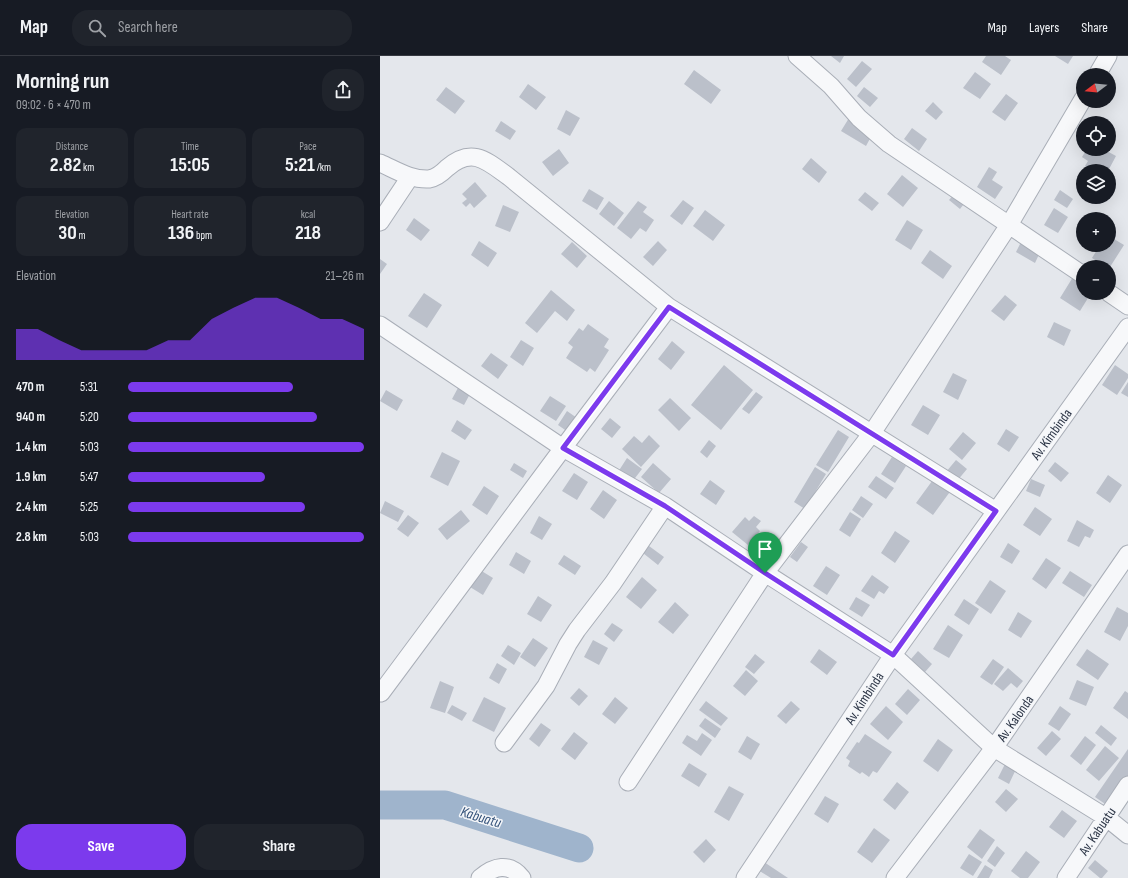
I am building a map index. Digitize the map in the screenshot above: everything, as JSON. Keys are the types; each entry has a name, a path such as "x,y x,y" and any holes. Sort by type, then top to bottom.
{"street":[{"path":"797,56 831,86 859,118 889,144 1076,271"},
{"path":"1101,68 1108,56"},
{"path":"628,782 765,573 872,433 1008,226 1078,108"},
{"path":"380,163 410,177 430,179 441,173 453,163 465,157 474,156 482,158 509,177 669,307 996,511"},
{"path":"380,222 410,177"},
{"path":"1116,298 1128,306"},
{"path":"381,693 669,307"},
{"path":"380,325 563,448 665,506 765,573 893,655 994,748 1107,818 1128,835"},
{"name":"Av. Kimbinda","path":"745,878 893,655 1128,327"},
{"path":"504,743 546,686 577,630 613,583 665,506"},
{"name":"Av. Kalonda","path":"895,878 994,748 1128,554"},
{"name":"Av. Kabuatu","path":"1066,878 1128,785"},
{"path":"480,878 495,868 507,867 516,871 522,878"}],"building":[{"path":"831,56 844,56 840,63"},
{"path":"986,56 1005,56 1011,60 1001,75 982,62"},
{"path":"1055,56 1073,56 1068,64"},
{"path":"862,61 872,69 856,87 847,79"},
{"path":"694,70 721,90 711,104 684,84"},
{"path":"975,72 991,84 980,99 963,88"},
{"path":"528,84 546,97 536,110 519,97"},
{"path":"446,87 465,101 455,114 436,100"},
{"path":"864,87 878,98 870,107 857,96"},
{"path":"1006,94 1018,103 1005,121 992,112"},
{"path":"933,102 943,112 936,120 925,111"},
{"path":"566,110 580,118 570,136 557,129"},
{"path":"849,118 873,133 866,146 841,131"},
{"path":"501,121 516,131 510,140 495,131"},
{"path":"912,128 927,139 919,151 904,139"},
{"path":"559,149 569,163 553,176 542,162"},
{"path":"1116,156 1112,164 1086,164 1088,161 1082,157"},
{"path":"811,158 827,172 819,183 802,169"},
{"path":"989,167 997,172 992,180 1003,187 995,199 977,187"},
{"path":"902,175 918,188 903,207 887,194"},
{"path":"475,182 487,196 474,208 470,203 466,207 462,203 467,199 462,194"},
{"path":"589,189 604,198 597,210 582,201"},
{"path":"1060,190 1073,199 1067,208 1054,200"},
{"path":"865,192 879,203 872,211 858,200"},
{"path":"956,192 967,200 960,209 949,200"},
{"path":"683,200 694,208 682,225 670,216"},
{"path":"609,201 624,213 614,226 599,214"},
{"path":"638,201 647,207 643,212 654,220 646,232 640,228 631,239 617,228"},
{"path":"503,205 519,212 510,232 495,226"},
{"path":"1054,208 1068,217 1058,233 1044,225"},
{"path":"705,210 725,225 713,241 693,226"},
{"path":"414,218 430,230 421,241 406,230"},
{"path":"907,220 923,230 911,250 895,240"},
{"path":"1023,238 1042,248 1035,263 1016,252"},
{"path":"1116,240 1124,245 1114,260 1095,260 1092,258 1096,252 1116,252"},
{"path":"479,241 497,253 488,267 471,255"},
{"path":"658,241 667,250 653,266 643,257"},
{"path":"572,242 587,256 577,268 561,254"},
{"path":"930,250 952,266 943,279 921,263"},
{"path":"380,259 387,264 380,274"},
{"path":"1073,277 1076,279 1076,300 1087,300 1080,311 1060,298"},
{"path":"551,290 575,310 567,321 555,311 537,333 525,323"},
{"path":"424,293 442,305 427,328 408,316"},
{"path":"1005,295 1017,305 1004,321 991,311"},
{"path":"1054,322 1071,330 1064,346 1047,337"},
{"path":"588,324 609,339 604,347 609,350 595,372 590,368 587,372 566,358 573,347 568,343 579,328 583,331"},
{"path":"521,340 534,348 523,366 510,357"},
{"path":"672,341 685,352 671,370 658,359"},
{"path":"491,353 508,365 498,379 481,366"},
{"path":"724,365 753,390 721,430 691,405"},
{"path":"1115,365 1128,374 1128,378 1117,395 1102,385"},
{"path":"953,373 967,380 958,400 943,392"},
{"path":"1128,382 1128,397 1121,393"},
{"path":"459,386 471,392 464,405 452,399"},
{"path":"386,390 403,400 397,411 380,401"},
{"path":"756,392 763,397 749,414 742,409"},
{"path":"550,396 566,406 556,421 540,411"},
{"path":"670,398 691,418 679,431 658,410"},
{"path":"923,405 940,415 928,435 911,425"},
{"path":"567,411 577,418 568,432 558,425"},
{"path":"610,418 621,427 612,438 601,429"},
{"path":"457,420 472,430 465,440 451,431"},
{"path":"1006,429 1019,437 1009,452 997,444"},
{"path":"838,430 849,437 828,472 816,465"},
{"path":"963,432 976,443 962,460 949,449"},
{"path":"649,435 660,446 641,467 622,449 634,436 642,443"},
{"path":"709,440 716,446 707,458 700,452"},
{"path":"442,452 460,461 448,486 430,477"},
{"path":"892,457 906,466 895,483 881,474"},
{"path":"627,458 642,469 632,482 618,472"},
{"path":"956,460 967,469 957,481 946,472"},
{"path":"1055,462 1069,473 1061,482 1048,471"},
{"path":"514,463 527,471 523,478 510,470"},
{"path":"653,463 671,479 659,493 641,477"},
{"path":"815,467 826,474 805,509 794,502"},
{"path":"574,473 588,482 577,500 562,491"},
{"path":"1108,475 1122,485 1110,503 1096,493"},
{"path":"876,476 894,488 886,499 868,487"},
{"path":"935,477 952,489 933,515 916,503"},
{"path":"1031,479 1045,485 1040,497 1026,491"},
{"path":"710,480 725,491 716,505 700,494"},
{"path":"484,486 499,496 487,515 472,505"},
{"path":"603,490 617,500 604,519 590,509"},
{"path":"861,496 873,504 863,518 852,510"},
{"path":"385,501 404,511 398,522 380,513"},
{"path":"1035,507 1052,519 1040,536 1023,525"},
{"path":"461,510 470,521 447,540 438,529"},
{"path":"850,512 861,519 850,537 839,530"},
{"path":"408,515 419,523 408,537 397,529"},
{"path":"539,516 552,524 542,540 530,533"},
{"path":"754,516 761,521 756,527 760,531 748,545 732,532 745,517 749,521"},
{"path":"1077,520 1094,530 1090,538 1085,536 1079,547 1067,541"},
{"path":"895,531 910,541 895,563 881,553"},
{"path":"801,542 808,547 797,562 790,557"},
{"path":"1008,543 1020,551 1012,564 1000,557"},
{"path":"649,546 664,557 658,565 643,553"},
{"path":"516,552 531,561 524,574 509,565"},
{"path":"564,555 581,566 575,575 558,564"},
{"path":"1046,558 1061,568 1046,589 1032,579"},
{"path":"826,566 840,575 827,595 813,586"},
{"path":"480,570 493,578 483,595 470,587"},
{"path":"1070,571 1092,585 1084,597 1062,583"},
{"path":"872,575 889,587 884,594 879,591 874,599 861,591"},
{"path":"642,577 657,590 641,609 626,597"},
{"path":"990,580 1006,591 991,614 975,603"},
{"path":"538,596 552,605 541,622 527,614"},
{"path":"856,597 870,605 862,617 849,609"},
{"path":"964,599 979,609 969,625 954,615"},
{"path":"675,602 689,615 673,634 658,622"},
{"path":"1117,607 1128,613 1128,626 1120,641 1104,632"},
{"path":"1018,612 1032,621 1021,638 1008,630"},
{"path":"612,623 623,630 614,642 604,634"},
{"path":"948,625 963,635 949,658 933,649"},
{"path":"533,638 548,648 535,667 520,657"},
{"path":"593,640 608,648 599,665 584,657"},
{"path":"508,645 521,653 514,665 501,656"},
{"path":"819,649 837,662 827,675 810,662"},
{"path":"1087,649 1109,664 1098,680 1076,665"},
{"path":"918,651 932,664 925,672 911,659"},
{"path":"755,654 765,662 754,674 745,667"},
{"path":"993,659 1004,667 992,685 980,677"},
{"path":"497,663 507,669 499,684 489,678"},
{"path":"1008,668 1023,681 1017,688 1011,683 1003,691 994,684"},
{"path":"746,670 758,681 745,696 733,686"},
{"path":"1077,680 1094,687 1086,706 1069,699"},
{"path":"440,681 454,687 445,713 430,708"},
{"path":"579,688 588,696 579,706 570,698"},
{"path":"908,689 920,700 907,715 895,704"},
{"path":"1125,691 1128,693 1128,719 1113,708"},
{"path":"484,697 506,708 494,732 472,721"},
{"path":"615,697 628,708 615,724 602,714"},
{"path":"706,701 728,718 721,726 699,710"},
{"path":"791,701 800,709 786,724 777,716"},
{"path":"452,705 467,713 462,721 447,713"},
{"path":"886,706 903,722 888,740 870,724"},
{"path":"1060,706 1071,714 1059,731 1048,724"},
{"path":"705,718 721,729 715,738 699,726"},
{"path":"541,723 551,730 539,747 529,739"},
{"path":"1101,725 1117,738 1111,746 1095,733"},
{"path":"1052,731 1061,739 1046,756 1037,748"},
{"path":"574,732 588,743 575,760 561,749"},
{"path":"702,733 712,740 701,756 682,743 687,735 697,741"},
{"path":"865,734 892,752 877,773 873,771 869,777 862,772 860,774 848,766 850,761 846,758 857,742 859,743"},
{"path":"747,736 760,744 751,760 738,752"},
{"path":"1085,736 1096,745 1081,765 1070,756"},
{"path":"938,739 953,750 938,772 923,761"},
{"path":"1105,746 1119,758 1099,781 1086,770"},
{"path":"1128,749 1128,776 1108,806 1095,797"},
{"path":"1006,762 1017,767 1009,784 998,778"},
{"path":"689,763 707,774 699,787 681,776"},
{"path":"897,782 909,792 895,810 883,800"},
{"path":"729,786 744,794 729,821 714,812"},
{"path":"1006,789 1018,799 1006,812 995,802"},
{"path":"825,796 839,804 828,823 814,814"},
{"path":"1062,810 1077,821 1064,838 1049,827"},
{"path":"874,828 890,840 872,863 857,852"},
{"path":"980,829 995,840 982,859 967,847"},
{"path":"706,839 716,850 704,863 693,852"},
{"path":"997,846 1005,853 995,867 987,861"},
{"path":"1026,851 1040,862 1028,878 1020,878 1011,871"},
{"path":"969,854 982,862 973,876 960,868"},
{"path":"1095,860 1108,871 1102,878 1088,868"},
{"path":"764,862 788,878 771,878 758,870"},
{"path":"985,865 993,870 989,878 977,878"}],"waterway":[{"name":"Kabuatu","path":"380,805 445,805 579,848"}],"route":[{"path":"669,307 996,511 893,655 765,573 665,506 563,448 669,307"}]}
